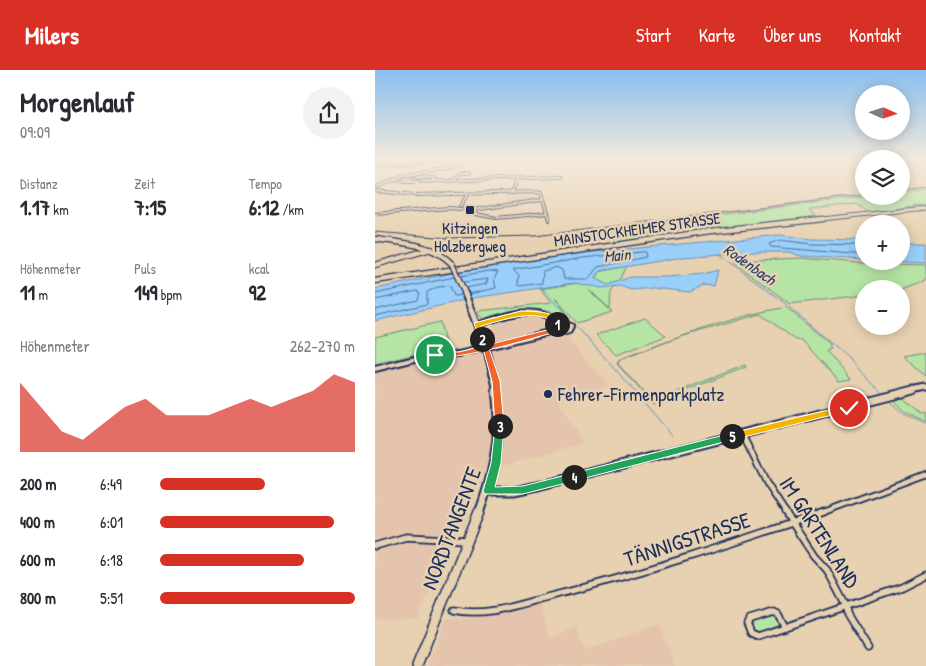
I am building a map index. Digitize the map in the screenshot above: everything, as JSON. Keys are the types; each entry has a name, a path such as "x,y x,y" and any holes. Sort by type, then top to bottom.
{"main road":[{"name":"MAINSTOCKHEIMER STRASSE","path":"375,281 710,231 926,208"},
{"path":"375,239 431,250"},
{"path":"375,265 431,250"},
{"name":"NORDTANGENTE","path":"417,666 488,491 496,463 500,424 496,381 473,313 453,264 445,256 431,250"},
{"path":"488,491 514,491 531,488 887,399 926,387"}],"street":[{"path":"512,193 513,188"},
{"path":"375,189 415,195 539,193 549,220"},
{"path":"460,206 468,194"},
{"path":"375,214 405,214 460,206 472,210 542,200"},
{"path":"472,210 471,213 496,218 547,212"},
{"path":"477,325 532,312 548,315 559,324"},
{"path":"375,368 431,355 459,354 553,330 562,334 571,329 568,324 559,324 554,326 553,330"},
{"name":"IM GARTENLAND","path":"742,434 767,484 794,522 813,556 827,570 846,606 847,614 868,648"},
{"name":"TÄNNIGSTRASSE","path":"454,610 473,612 589,588 656,569 893,488 926,474"},
{"path":"375,546 406,537 468,540"},
{"path":"785,627 778,614 774,612 750,619 747,623 751,633 755,636 785,627 901,588 926,575"}],"shaded area":[{"path":"537,193 539,200 506,205 506,194"},
{"path":"532,315 545,316 552,321 609,386 558,401 583,443 485,471 464,525 457,530 446,549 418,618 390,620 375,618 375,371 429,359 467,359 475,352 497,347 492,328 496,323"},
{"path":"540,603 550,638 577,627 584,651 659,624 675,666 428,666 446,619 469,618"}],"green space":[{"path":"926,189 926,207 918,205 869,213 858,205 910,205 910,191"},
{"path":"855,198 855,204 809,210 819,218 689,233 681,229 642,235 645,240 616,244 612,238 588,241 584,232"},
{"path":"802,258 855,263 855,270 910,270 910,265 926,265 926,280 910,286 910,280 855,280 855,296 790,304 735,263 736,261"},
{"path":"627,266 611,292 610,309 587,288 612,312 577,323 555,298 568,316 561,319 553,313 544,310 524,310 485,320 479,315 478,311 551,303 540,289 578,283 596,277 599,272"},
{"path":"786,307 831,345 829,346 831,349 826,351 851,379 839,381 802,340 796,340 760,314 678,338 723,323"},
{"path":"645,318 666,336 616,355 596,335"},
{"path":"440,322 446,347 375,364 375,337"},
{"path":"673,339 620,360 618,364 652,402 745,365 746,367 653,404 617,364 620,359"},
{"path":"926,352 926,376 904,356"},
{"path":"902,397 922,414 926,413 926,422 904,411 893,400"},
{"path":"770,615 777,617 779,624 760,632 753,630 751,627 754,621"}],"water":[{"name":"Main","path":"780,235 812,239 855,240 855,259 801,256 789,252 747,252 683,257 600,271 594,278 608,285 631,277 667,277 703,274 718,270 714,286 704,285 690,292 653,288 631,290 620,286 602,288 574,283 473,298 375,321 375,289 487,266 583,253"},
{"path":"910,243 926,243 926,263 910,262"}],"waterway":[{"name":"Rodenbach","path":"720,254 787,305"},
{"path":"541,288 570,319"},
{"name":"Rodenbach","path":"789,307 848,358 883,394"},
{"path":"577,327 608,361"},
{"path":"610,363 672,435"},
{"name":"Rodenbach","path":"887,399 903,413 926,424"}],"railway":[{"path":"910,189 919,188"},
{"path":"375,232 448,238 535,236 855,196"}],"place":[{"name":"Kitzingen Holzbergweg","path":"470,210"},
{"name":"Fehrer-Firmenparkplatz","path":"548,394"}],"route":[{"path":"435,355 465,353 503,343 553,330 554,326 559,324 548,315 532,312 521,313 477,325 479,331 484,344 487,351 493,369 499,408 498,450 493,478 488,491 523,490 667,452 849,408"}]}
